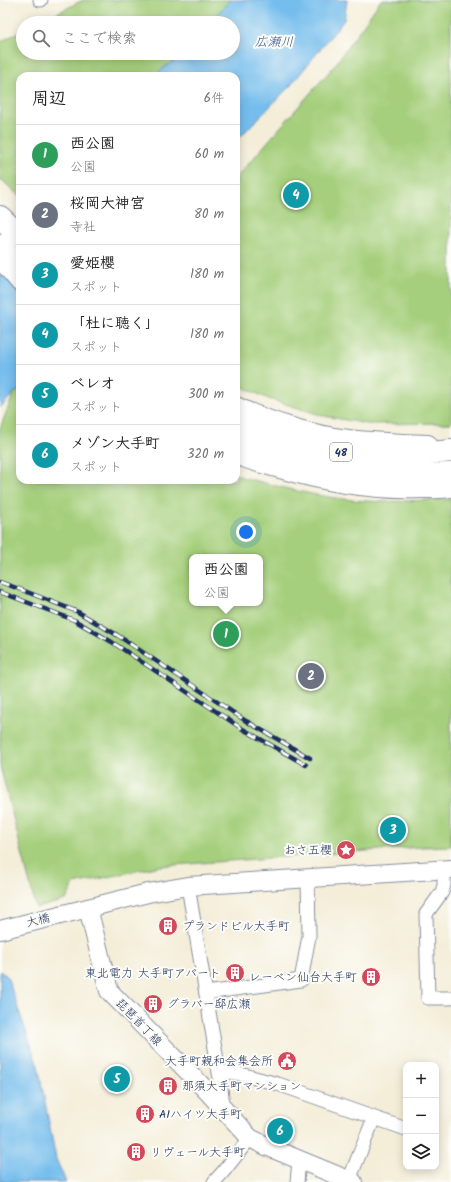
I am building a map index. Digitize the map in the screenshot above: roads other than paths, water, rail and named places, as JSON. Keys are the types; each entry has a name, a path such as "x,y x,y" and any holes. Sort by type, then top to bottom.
{"highway":[{"path":"10,232 16,251"},
{"path":"10,232 16,254"},
{"name":"48","path":"240,423 261,432 295,443 346,452 385,455 422,454 451,451"},
{"name":"48","path":"240,440 262,449 350,469 422,475 451,474"}],"street":[{"path":"0,204 10,232"},
{"path":"0,259 16,278"},
{"path":"240,408 268,419 313,433 346,439 395,443 451,444"},
{"path":"240,457 296,474 362,487 408,490 451,488"},
{"path":"448,869 442,892 426,914 428,998 451,998"},
{"name":"大橋","path":"0,930 148,893 188,886 448,869"},
{"path":"206,992 302,980 309,936 308,878"},
{"path":"188,886 219,1072 222,1096 220,1105"},
{"name":"琵琶首丁線","path":"82,910 109,991 250,1138 351,1181"},
{"path":"219,1072 236,1072 278,1084 403,1128"},
{"path":"351,1181 374,1118"},
{"path":"214,1182 250,1138"},
{"path":"297,1182 299,1160"}],"water":[{"name":"広瀬川","path":"230,0 347,0 344,20 291,85 240,137 240,72 158,72 175,60 240,60 240,16 216,16"},
{"path":"16,226 16,392 0,408 0,241"},
{"path":"0,971 7,976 38,1066 56,1159 66,1182 0,1182"}],"railway":[{"path":"0,582 78,612 117,635 246,721 310,758"},
{"path":"0,592 74,620 112,642 241,728 306,765"}],"place":[{"name":"「杜に聴く」","path":"296,195"},
{"name":"西公園","path":"226,634"},
{"name":"桜岡大神宮","path":"311,676"},
{"name":"愛姫櫻","path":"393,830"},
{"name":"おさ五櫻","path":"346,850"},
{"name":"プランドビル大手町","path":"168,926"},
{"name":"東北電力 大手町アパート","path":"235,973"},
{"name":"レーベン仙台大手町","path":"371,977"},
{"name":"グラバー邸広瀬","path":"153,1004"},
{"name":"大手町親和会集会所","path":"287,1061"},
{"name":"ベレオ","path":"117,1079"},
{"name":"那須大手町マンション","path":"168,1086"},
{"name":"AIハイツ大手町","path":"145,1114"},
{"name":"メゾン大手町","path":"280,1131"},
{"name":"リヴェール大手町","path":"136,1152"}]}
